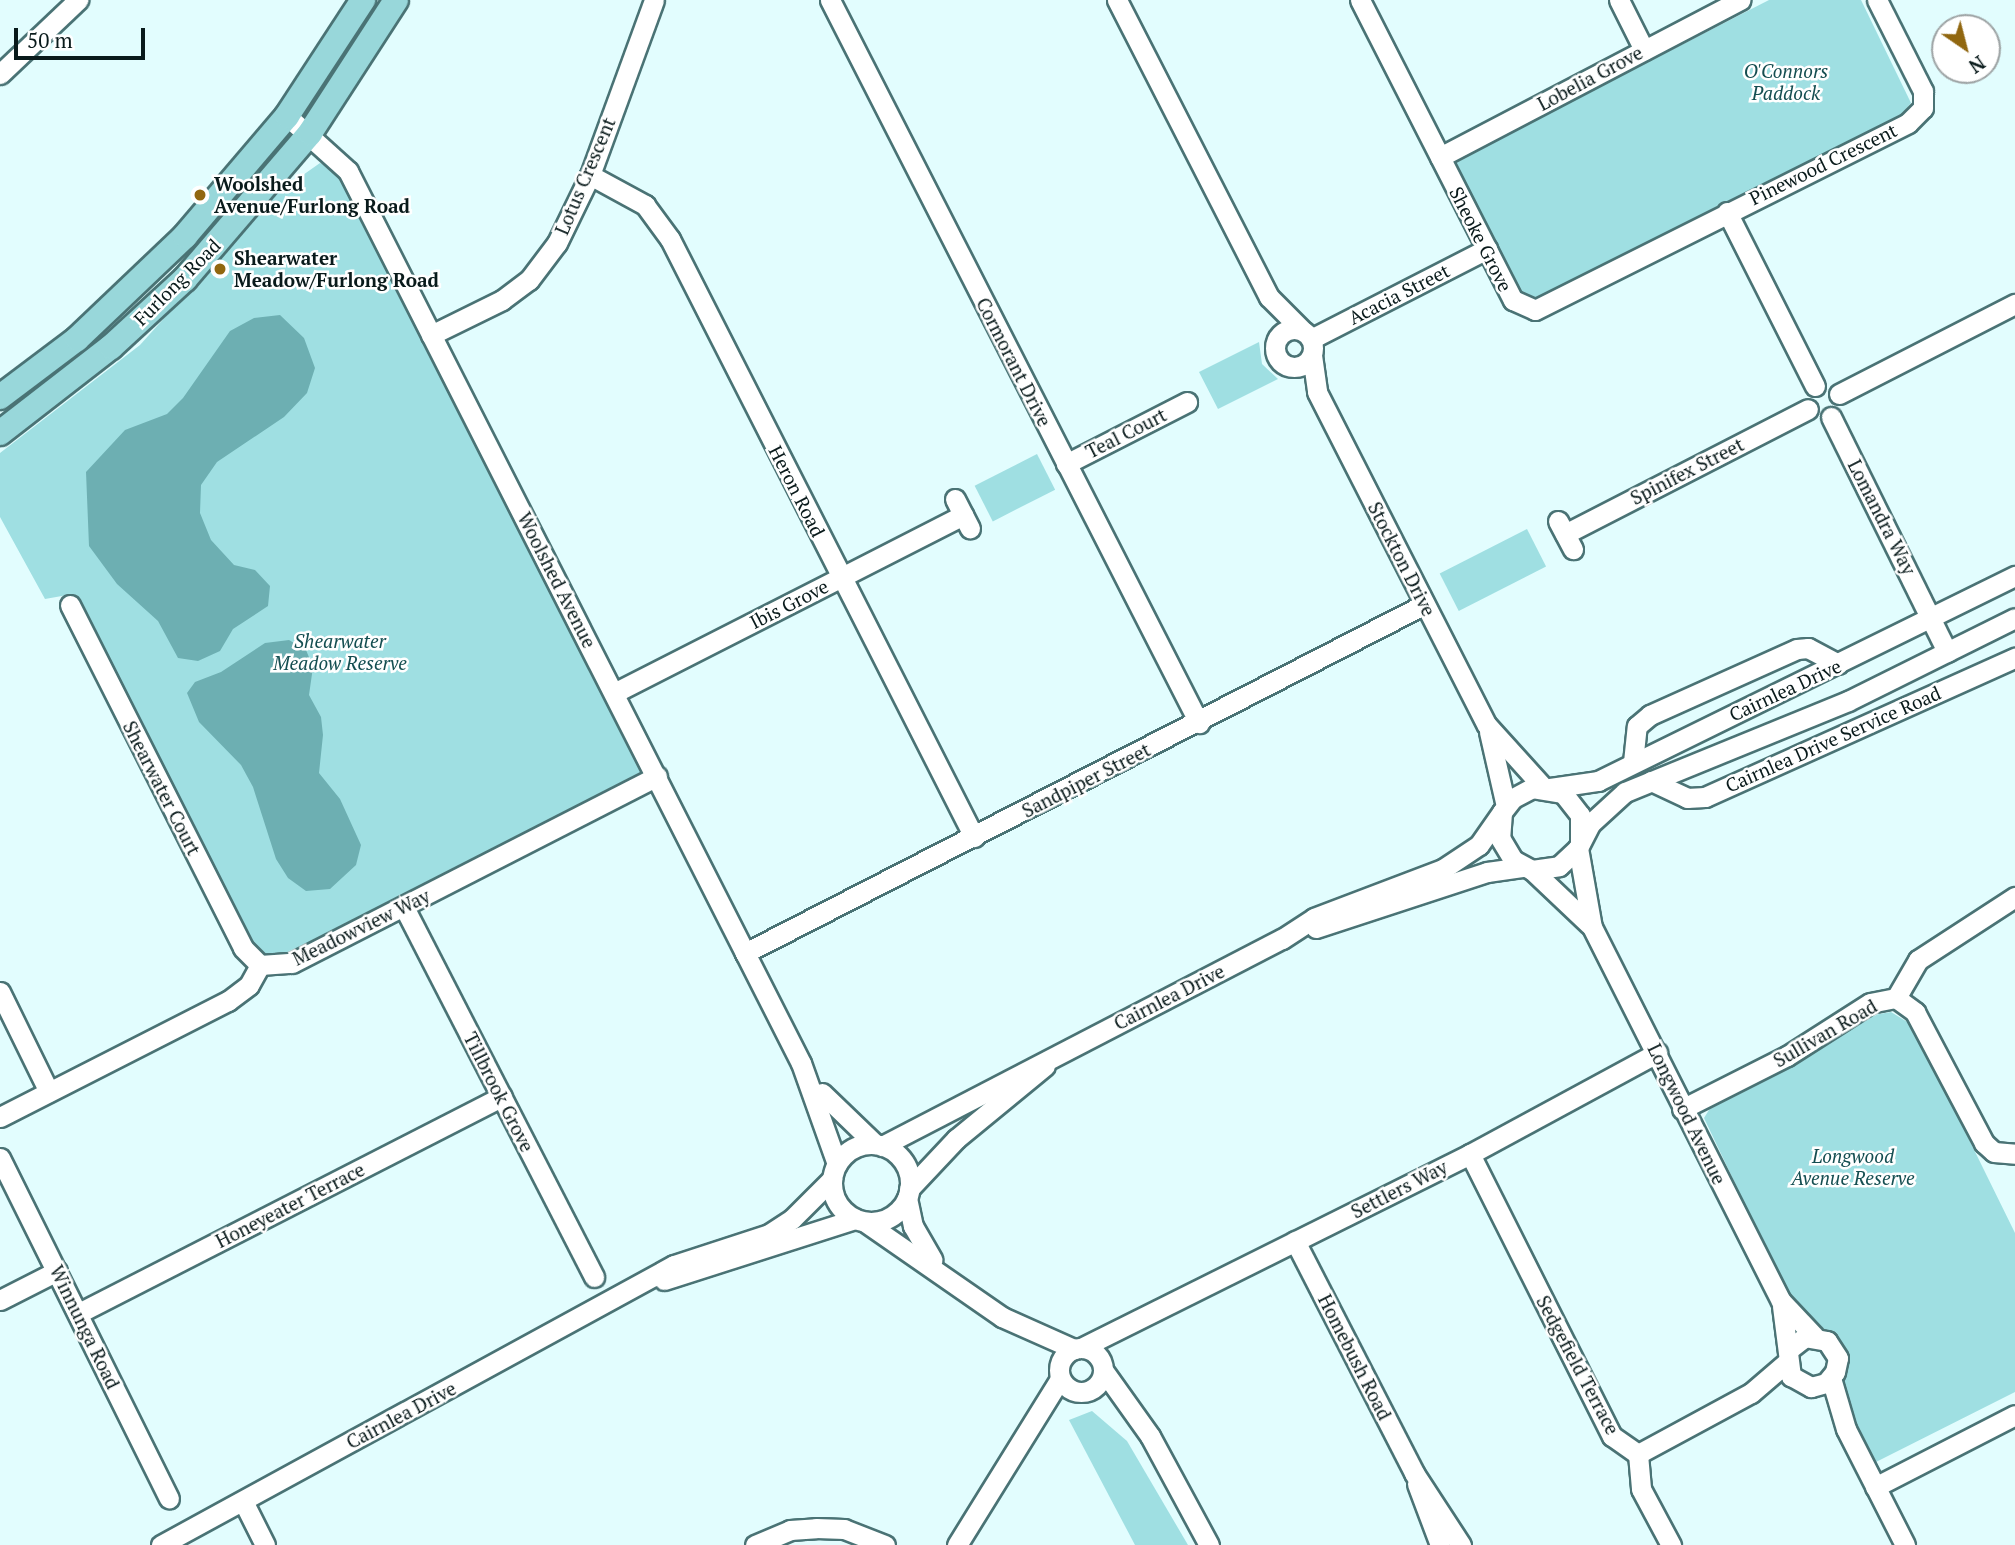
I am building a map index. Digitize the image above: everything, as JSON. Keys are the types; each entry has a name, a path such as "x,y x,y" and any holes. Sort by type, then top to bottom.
{"main road":[{"name":"Furlong Road","path":"0,397 143,280 287,116 363,0"},
{"name":"Furlong Road","path":"0,433 111,347 185,279 310,133 396,0"}],"street":[{"path":"0,74 78,0"},
{"name":"Lotus Crescent","path":"431,335 502,300 529,280 556,243 590,175 654,0"},
{"name":"Cormorant Drive","path":"830,0 1199,723"},
{"path":"1117,0 1269,297 1309,341"},
{"name":"Sheoke Grove","path":"1360,0 1513,300 1535,310 1727,212"},
{"path":"1619,0 1644,50"},
{"name":"Lobelia Grove","path":"1440,157 1740,0"},
{"name":"Pinewood Crescent","path":"1727,212 1908,123 1923,107 1923,90 1877,0"},
{"name":"Woolshed Avenue","path":"287,116 310,133 348,171 802,1063 834,1110 878,1145"},
{"name":"Heron Road","path":"590,175 638,200 670,239 840,578 974,836"},
{"path":"1727,212 1815,386"},
{"name":"Acacia Street","path":"1309,341 1487,249"},
{"path":"1269,297 1278,357 1289,366 1303,365 1309,341"},
{"path":"1839,394 2015,304"},
{"path":"1276,342 1284,332 1309,341"},
{"name":"Stockton Drive","path":"1309,341 1317,393 1487,724 1546,787"},
{"name":"Stockton Drive","path":"1289,366 1317,393"},
{"path":"1815,386 1831,386 1839,394 1841,405 1831,417 1820,418 1808,409 1808,394 1815,386"},
{"name":"Teal Court","path":"1066,464 1188,403"},
{"name":"Spinifex Street","path":"1566,534 1808,409"},
{"name":"Lomandra Way","path":"1831,417 1934,617 1947,652"},
{"name":"Ibis Grove","path":"614,693 962,514"},
{"name":"Cairnlea Drive","path":"1546,787 1588,784 2015,576"},
{"name":"Sandpiper Street","path":"745,953 1199,723 1425,604"},
{"name":"Shearwater Court","path":"70,605 243,948 260,965"},
{"name":"Cairnlea Drive","path":"1579,845 1604,809 1651,781 1848,701 2015,618"},
{"path":"1633,762 1637,726 1650,715 1797,649 1808,648 1838,664"},
{"name":"Cairnlea Drive Service Road","path":"1651,781 1687,798 1705,797 2015,658"},
{"name":"Stockton Drive","path":"1487,724 1504,809"},
{"name":"Meadowview Way","path":"260,965 292,962 657,776"},
{"path":"1546,787 1577,809 1579,845 1559,866 1528,868 1505,850 1504,809 1522,792 1546,787"},
{"name":"Cairnlea Drive","path":"878,1145 1282,940 1314,918 1443,869 1479,845 1504,809"},
{"name":"Longwood Avenue","path":"1579,845 1592,927 1781,1301 1814,1336"},
{"name":"Cairnlea Drive","path":"1282,940 1487,872 1528,868"},
{"name":"Longwood Avenue","path":"1528,868 1592,927"},
{"path":"1896,999 1917,960 2015,897"},
{"name":"Tillbrook Grove","path":"404,907 594,1277"},
{"path":"0,1116 234,997 249,985 260,965"},
{"path":"0,992 49,1092"},
{"name":"Sullivan Road","path":"1682,1109 1787,1056 1870,1003 1896,999 1921,1021 1984,1143 1994,1152 2015,1154"},
{"name":"Settlers Way","path":"1078,1348 1138,1321 1470,1154 1657,1053"},
{"name":"Cairnlea Drive","path":"908,1194 956,1139 1009,1101 1056,1055"},
{"name":"Woolshed Avenue","path":"802,1063 834,1171"},
{"name":"Honeyeater Terrace","path":"79,1313 502,1097"},
{"path":"941,1273 913,1226 901,1158 878,1145 853,1149 834,1171 837,1203 1026,1332 1059,1374 1082,1392 1136,1415"},
{"name":"Sedgefield Terrace","path":"1470,1154 1612,1436 1638,1454"},
{"name":"Winnunga Road","path":"0,1158 169,1497"},
{"name":"Cairnlea Drive","path":"160,1545 700,1253 769,1234 792,1219 834,1171"},
{"path":"860,1221 890,1217 908,1194"},
{"name":"Cairnlea Drive","path":"643,1286 747,1258 860,1221"},
{"name":"Homebush Road","path":"1295,1241 1414,1473 1461,1545"},
{"path":"0,1300 57,1271"},
{"name":"Longwood Avenue","path":"1781,1301 1789,1355"},
{"name":"Settlers Way","path":"1032,1426 1099,1383 1102,1367 1138,1321"},
{"path":"1026,1332 1078,1348 1102,1367 1136,1415 1209,1545"},
{"path":"1671,1545 1641,1489 1638,1454 1751,1393 1789,1355 1814,1336 1836,1352 1831,1378 1846,1430 1905,1545"},
{"path":"957,1545 1032,1426 1059,1374 1078,1348"},
{"path":"1789,1355 1804,1384 1846,1430"},
{"path":"1751,1393 1831,1378"},
{"path":"1875,1487 2015,1415"},
{"name":"Homebush Road","path":"1414,1473 1440,1545"},
{"path":"243,1501 265,1545"},
{"path":"755,1545 789,1531 816,1528 844,1530 885,1545"}],"green space":[{"name":"O'Connors Paddock","path":"1769,0 1861,0 1911,103 1900,116 1534,299 1519,294 1455,161"},
{"name":"Shearwater Meadow Reserve","path":"320,163 337,172 642,775 288,956 266,958 250,947 73,594 45,599 0,517 0,453 140,345 276,194"},
{"path":"1259,342 1262,364 1278,379 1218,409 1199,372"},
{"path":"1037,454 1055,490 993,521 975,486"},
{"path":"1527,529 1546,566 1459,611 1440,573"},
{"name":"Longwood Avenue Reserve","path":"1891,1012 1909,1023 1923,1046 2015,1233 2015,1392 1876,1462 1853,1421 1819,1330 1791,1301 1704,1118 1712,1105 1868,1016"},
{"path":"1092,1411 1127,1441 1188,1545 1135,1545 1069,1420"}],"shaded area":[{"path":"280,315 304,338 315,368 307,393 284,417 217,462 201,485 200,513 211,540 234,565 255,570 270,586 268,606 233,629 220,651 198,661 178,658 158,621 117,584 89,546 86,472 125,430 167,414 183,398 230,331 254,318"},
{"path":"289,640 306,650 313,667 309,695 321,717 323,735 319,773 340,799 361,845 356,865 330,889 306,891 288,878 276,859 253,787 241,765 199,722 187,693 195,682 221,672 265,643"}],"place":[{"name":"Woolshed Avenue/Furlong Road","path":"200,195"},
{"name":"Shearwater Meadow/Furlong Road","path":"220,269"}]}
